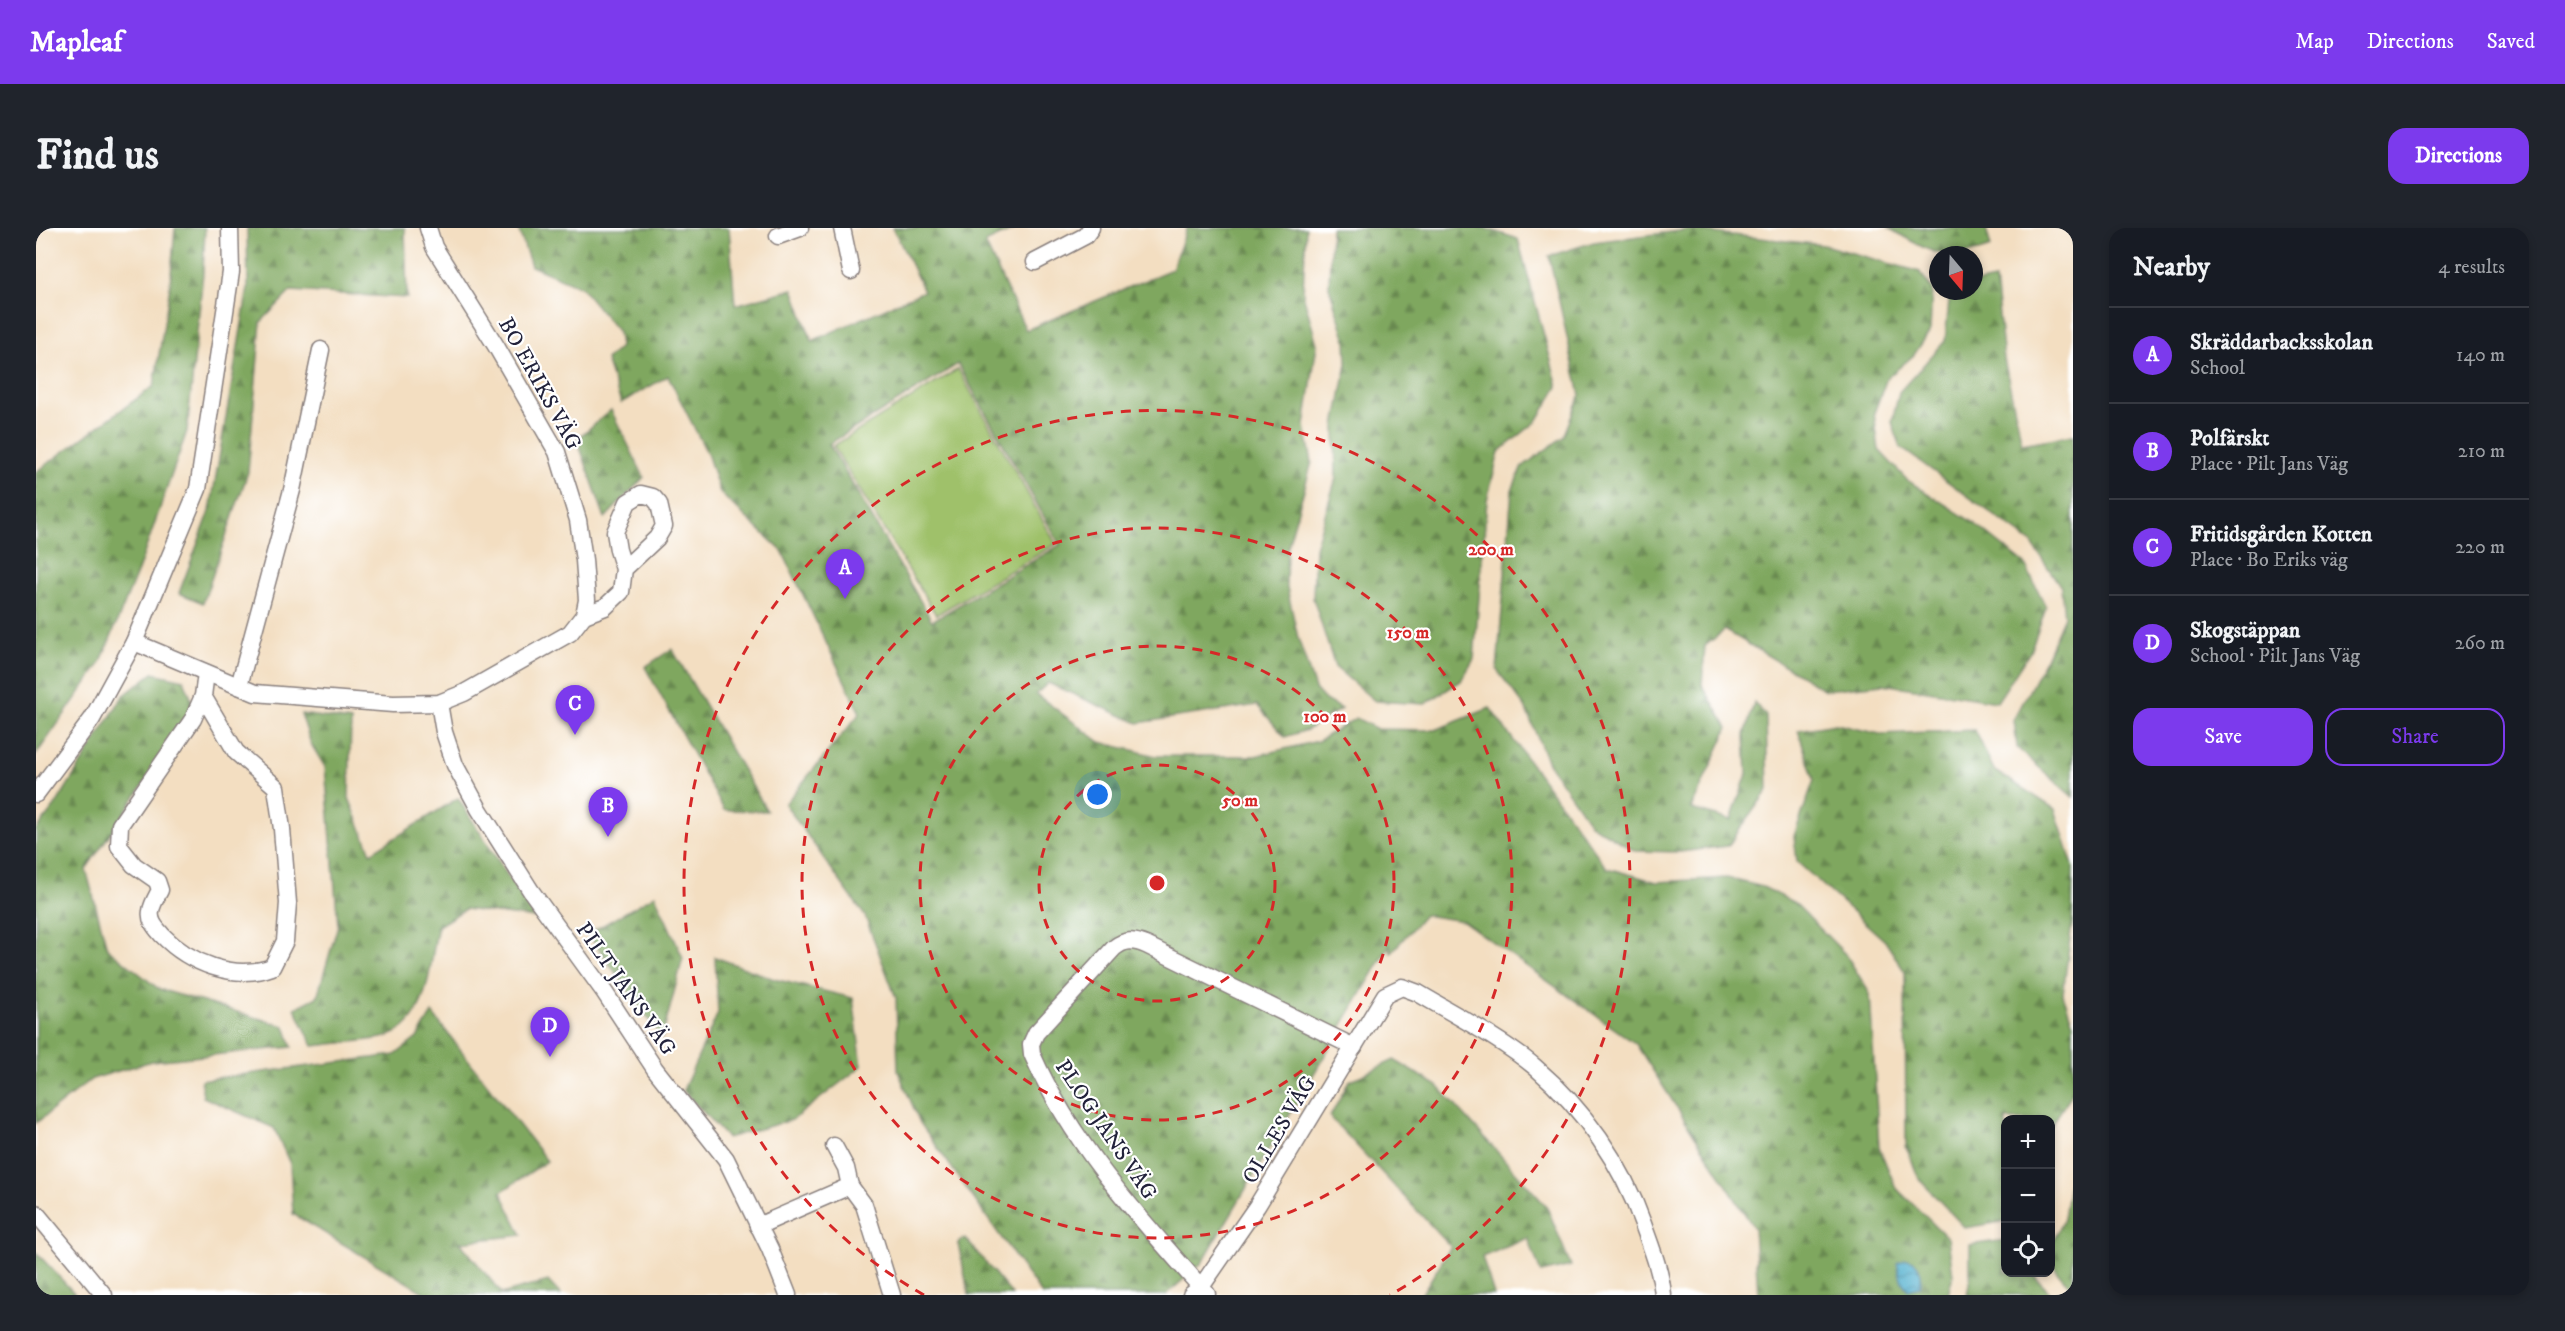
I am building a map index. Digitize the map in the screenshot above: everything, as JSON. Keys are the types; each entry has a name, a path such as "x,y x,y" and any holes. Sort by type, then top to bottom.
{"street":[{"path":"36,794 92,719 134,642 198,489 231,272 230,228"},
{"name":"BO ERIKS VÄG","path":"428,228 434,247 496,346 557,452 578,520 587,600 584,615"},
{"path":"778,236 800,228"},
{"path":"842,228 851,272"},
{"path":"1035,262 1085,236 1091,228"},
{"path":"239,686 292,490 321,350"},
{"path":"134,642 255,693 393,704 439,703 464,693 570,633 584,615 604,607 621,592 624,569"},
{"path":"203,696 236,752 276,787 288,903 285,941 272,967 261,971 211,967 192,958 170,942 153,924 150,912 160,890 157,881 134,865 119,846 120,825 193,719 203,696 206,673"},
{"name":"PILT JANS VÄG","path":"439,703 444,732 458,771 479,809 531,891 655,1069 726,1159 770,1249 788,1295"},
{"name":"PLOG JANS VÄG","path":"1200,1292 1144,1224 1077,1132 1032,1054 1031,1044 1036,1033 1114,948 1122,942 1132,940 1354,1047"},
{"name":"OLLES VÄG","path":"1200,1292 1257,1206 1385,995 1402,987 1436,1004 1534,1066 1569,1100 1603,1142 1632,1197 1653,1251 1663,1295"},
{"path":"834,1146 846,1168 850,1186 864,1205 892,1295"},
{"path":"758,1226 850,1186"},
{"path":"36,1213 104,1295"}],"green space":[{"path":"175,228 205,228 203,273 187,431 139,568 100,664 36,755 36,472 154,386 170,286"},
{"path":"247,228 405,228 407,298 291,291 261,322 248,472 203,603 179,593 210,511 248,288"},
{"path":"518,228 729,228 735,305 793,289 812,341 924,291 893,228 1017,228 985,243 1026,330 1172,269 1187,228 1306,228 1303,294 1317,344 1305,426 1312,462 1287,549 1286,583 1298,638 1315,689 1325,700 1341,709 1307,730 1285,737 1257,705 1138,723 1048,683 1036,694 1100,742 1156,756 1255,756 1318,741 1356,718 1377,729 1435,730 1490,708 1607,868 1657,882 1727,878 1763,887 1795,903 1847,956 1870,994 1879,1147 1896,1188 1948,1238 1953,1275 1948,1295 1758,1295 1754,1228 1636,1044 1463,921 1424,915 1391,953 1390,945 1202,1263 1166,1295 1042,1295 920,1123 898,1071 896,998 865,916 785,804 860,713 782,551 720,493 707,453 668,376 621,403 606,360 620,347 618,332 581,287 531,266","holes":["958,364 1060,545 932,621 829,444"]},
{"path":"1331,228 1485,228 1518,239 1558,387 1537,421 1499,452 1487,500 1474,659 1461,681 1425,704 1375,701 1335,667 1313,598 1315,548 1336,478 1335,426 1347,364 1346,340 1329,287"},
{"path":"1888,228 1986,228 1991,247 1983,249 1983,246 1929,246 1929,250"},
{"path":"1686,230 1824,245 1920,272 1929,285 1929,300 1931,300 1930,331 1914,355 1887,378 1874,413 1879,450 1907,480 1974,523 2025,564 2046,607 2030,652 1997,702 1883,684 1825,690 1725,630 1705,646 1702,685 1728,728 1691,809 1731,820 1747,774 1745,735 1754,702 1766,716 1768,790 1728,846 1680,852 1635,851 1590,824 1548,763 1525,707 1497,670 1512,490 1522,467 1563,437 1580,395 1549,256 1594,242"},
{"path":"1995,280 2004,359 2022,444 2073,435 2073,797 2017,748 2014,720 2047,656 2064,616 2061,587 2031,542 1900,447 1892,422 1899,392 1945,341 1949,300 1983,300 1983,282"},
{"path":"958,369 1056,544 936,615 833,446"},
{"path":"611,410 644,477 605,518 577,439"},
{"path":"672,649 767,811 724,810 645,667"},
{"path":"153,673 184,680 195,709 86,869 107,948 159,989 285,1026 292,1047 152,1061 92,1079 36,1123 36,830 55,806 123,696"},
{"path":"301,714 351,721 349,798 371,853 458,798 535,918 465,909 438,926 429,976 418,1008 410,1022 398,1032 382,1038 313,1046 295,1008 317,997 338,925 325,767 311,744"},
{"path":"1836,724 1880,734 1975,730 1994,770 2055,809 2073,866 2072,923 2063,994 2073,1024 2073,1092 2055,1120 2055,1115 2001,1115 2001,1222 1965,1228 1919,1179 1906,1146 1905,972 1885,941 1797,862 1794,836 1814,780 1798,730"},
{"path":"655,895 683,958 662,1038 588,934"},
{"path":"715,957 774,979 853,998 862,1066 792,1120 727,1138 683,1090 718,1013"},
{"path":"432,1013 547,1161 501,1192 522,1235 460,1242 502,1294 548,1281 561,1295 428,1295 293,1214 290,1164 274,1128 203,1097 201,1080 395,1055 417,1038"},
{"path":"1394,1060 1438,1086 1547,1207 1571,1266 1541,1273 1528,1238 1482,1257 1494,1295 1421,1295 1451,1247 1330,1117 1349,1081"},
{"path":"2073,1171 2073,1288 2055,1267 2055,1236 2064,1217"},
{"path":"965,1238 1012,1295 969,1295 958,1243"},
{"path":"2001,1241 2001,1277 2036,1277 2053,1295 1967,1295 1970,1279 1970,1245"},
{"path":"36,1252 76,1295 36,1295"}],"water":[{"path":"1905,1259 1917,1264 1921,1277 1920,1287 1908,1290 1902,1282 1897,1263"}],"place":[{"name":"Skräddarbacksskolan","path":"845,599"},
{"name":"Fritidsgården Kotten","path":"575,735"},
{"name":"Polfärskt","path":"608,837"},
{"name":"Skogstäppan","path":"550,1057"}]}
